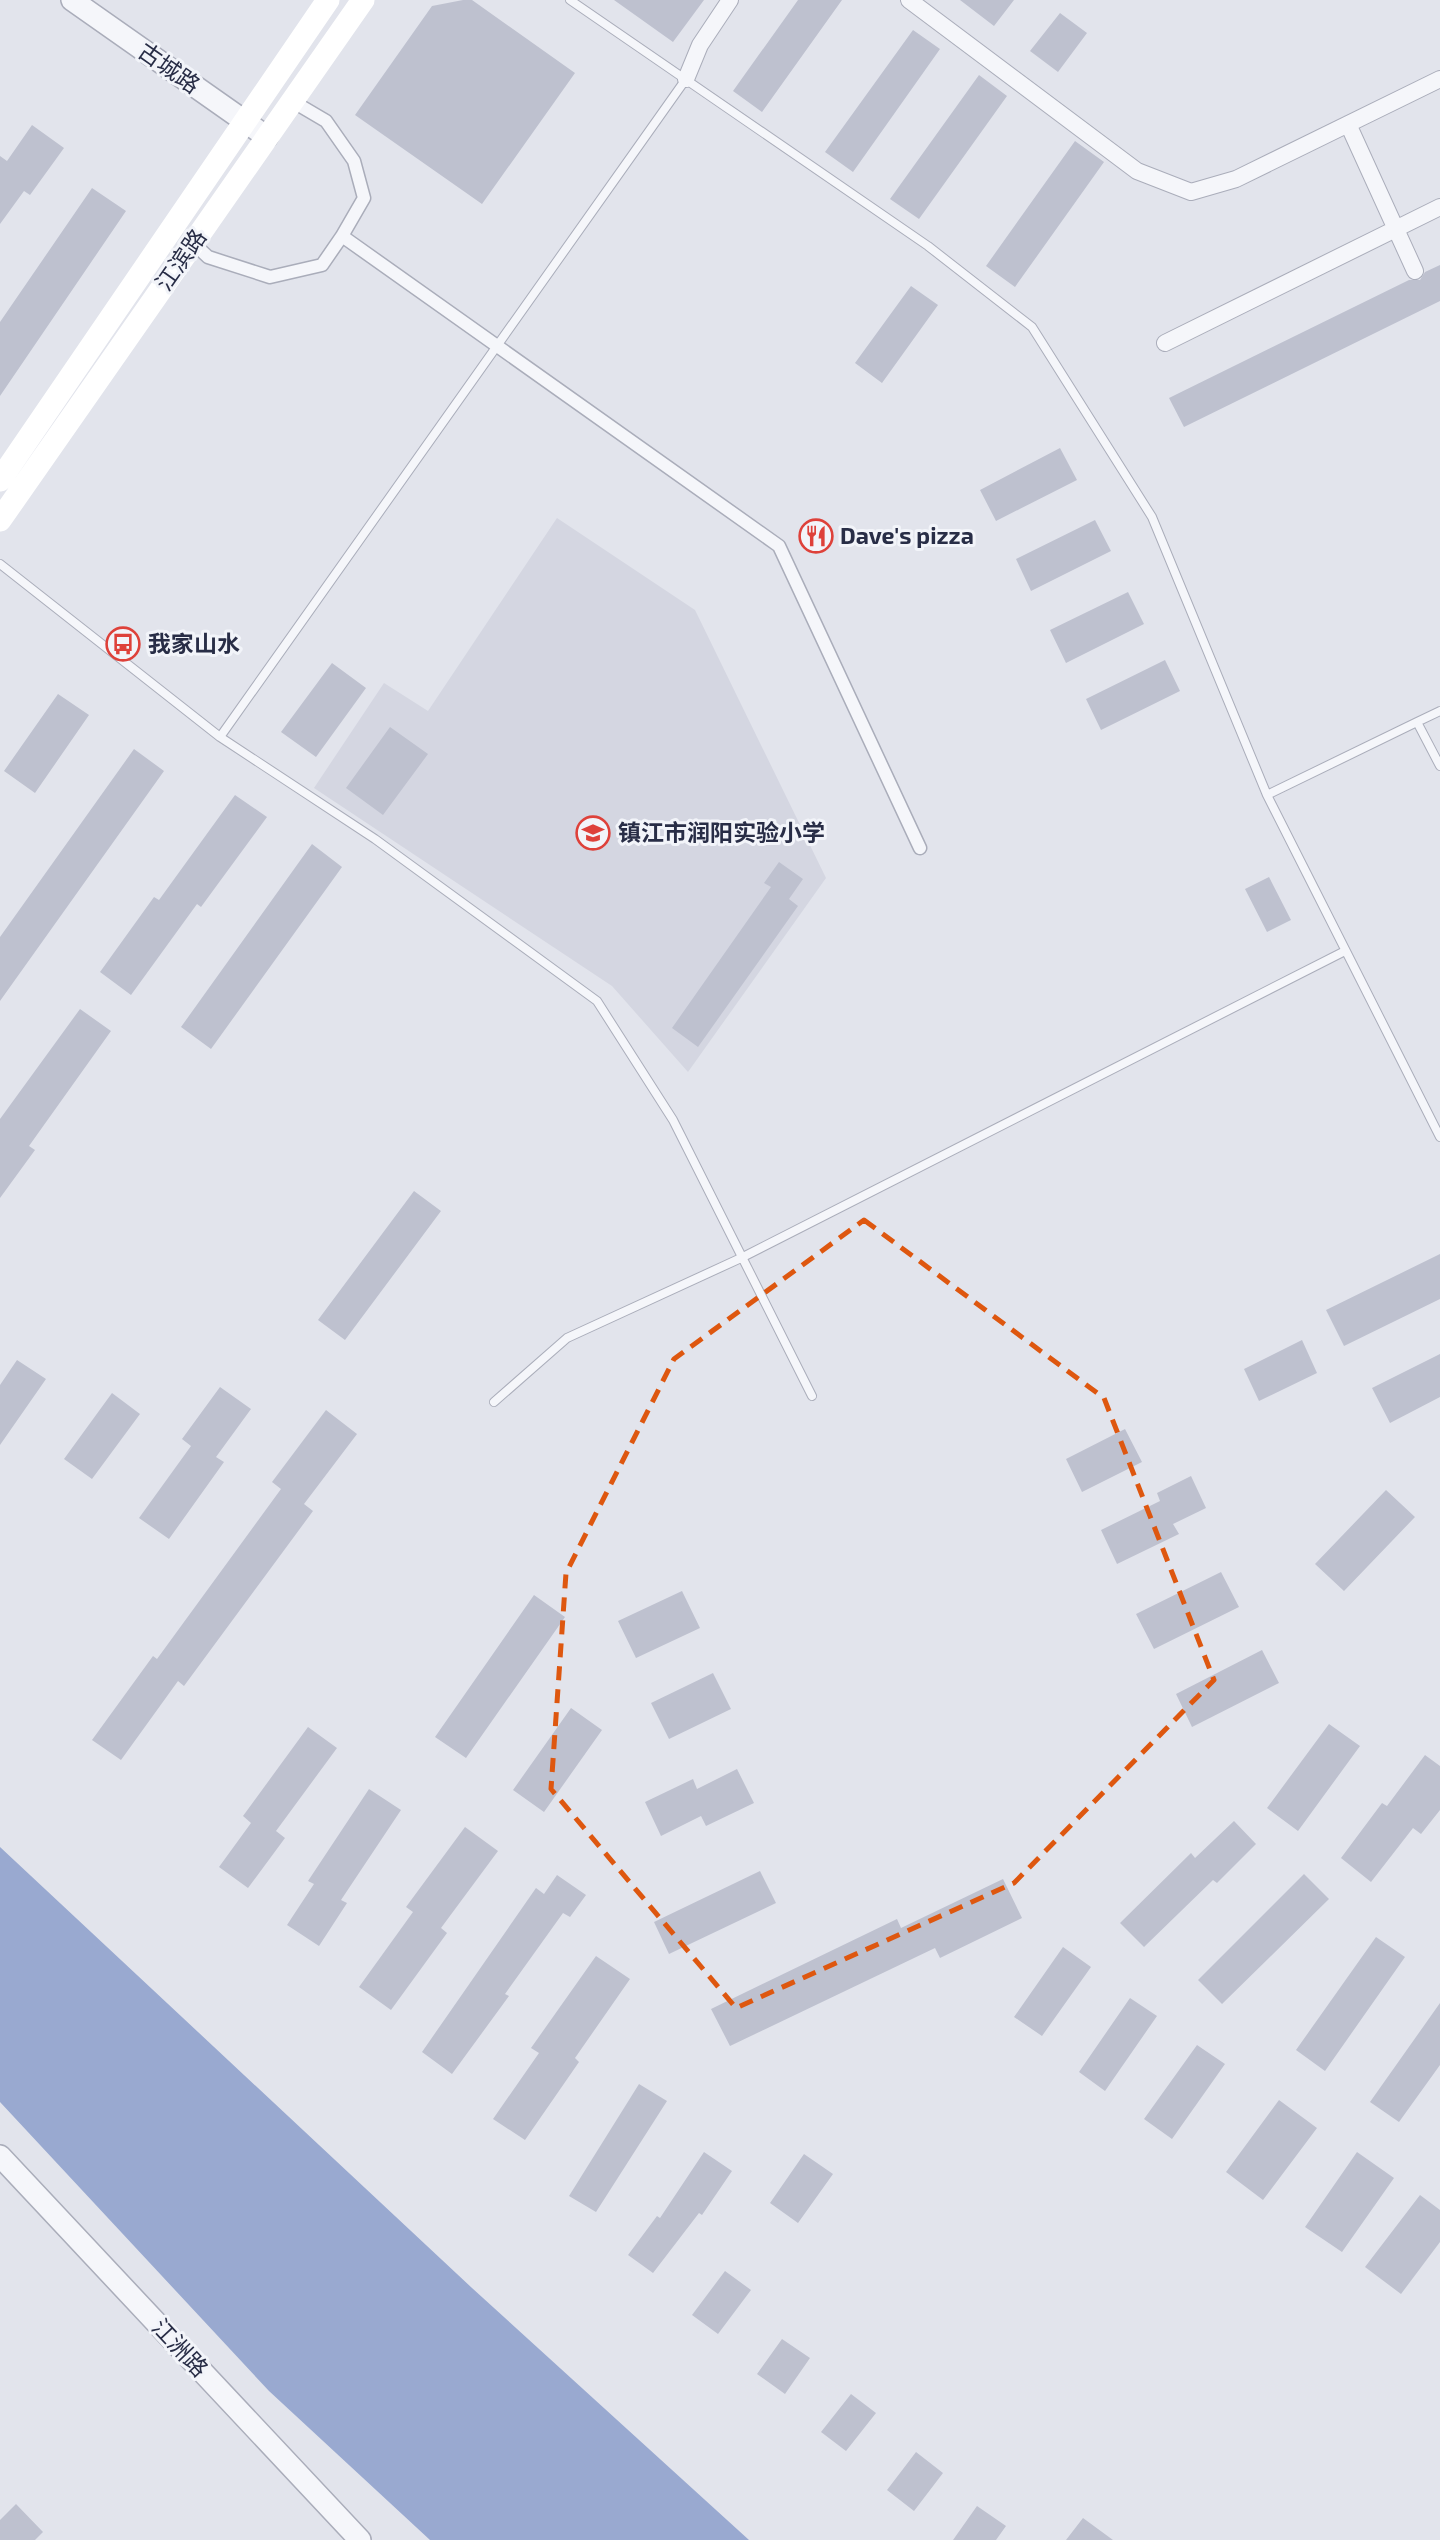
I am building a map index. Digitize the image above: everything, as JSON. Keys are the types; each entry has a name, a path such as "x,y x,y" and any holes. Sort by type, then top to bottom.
{"main road":[{"name":"江滨路","path":"0,480 243,120 328,0"},
{"name":"江滨路","path":"0,520 363,0"}],"street":[{"name":"古城路","path":"72,0 267,137"},
{"path":"686,79 700,45 730,0"},
{"path":"909,0 1137,171 1191,192 1236,179 1440,79"},
{"path":"193,243 208,257 270,277 322,265 364,198 354,162 326,121 292,101"},
{"path":"1348,124 1415,271"},
{"path":"1165,343 1440,206"},
{"path":"342,236 779,546 920,849"},
{"name":"江洲路","path":"0,2156 360,2540"}],"lane":[{"path":"570,0 928,246 1032,327 1152,517 1266,795 1343,952 1440,1137"},
{"path":"220,737 686,79"},
{"path":"0,564 220,737 375,839 597,1001 673,1120 812,1396"},
{"path":"1266,795 1440,711"},
{"path":"1417,722 1440,766"},
{"path":"495,1402 567,1338 741,1258 1343,952"}],"highlighted area":[{"path":"864,1220 1104,1398 1214,1680 1014,1883 736,2008 551,1789 566,1573 674,1359"}],"shaded area":[{"name":"镇江市润阳实验小学","path":"557,518 695,610 826,878 688,1072 612,986 314,788 384,683 428,711"}],"water":[{"path":"0,1847 472,2288 749,2540 430,2540 269,2391 0,2102"}],"building":[{"path":"472,0 575,73 482,204 355,115 432,6"},
{"path":"614,0 704,0 673,42"},
{"path":"798,0 842,0 762,112 733,91"},
{"path":"960,0 1014,0 994,26"},
{"path":"1060,13 1087,33 1058,72 1030,51"},
{"path":"913,30 940,49 853,172 825,152"},
{"path":"979,75 1007,96 919,219 890,199"},
{"path":"32,125 64,148 30,195 24,191 0,224 0,156 7,161"},
{"path":"1075,141 1104,162 1015,287 986,266"},
{"path":"92,188 126,211 0,396 0,322"},
{"path":"1440,265 1440,301 1184,427 1169,398 1409,280 1420,280 1425,272"},
{"path":"911,286 938,305 882,383 855,363"},
{"path":"1060,448 1077,480 996,521 980,490"},
{"path":"1095,520 1111,551 1031,591 1016,559"},
{"path":"1128,592 1144,624 1066,663 1050,630"},
{"path":"1165,660 1180,691 1101,730 1086,699"},
{"path":"332,663 366,688 316,757 281,732"},
{"path":"58,694 89,715 35,793 4,771"},
{"path":"390,727 428,754 383,815 346,788"},
{"path":"134,749 164,771 0,1001 0,937"},
{"path":"235,795 267,817 201,907 197,904 131,995 100,972 154,897 159,900"},
{"path":"312,844 342,867 211,1049 181,1027"},
{"path":"779,862 803,879 789,899 798,906 698,1047 672,1028 771,887 764,883"},
{"path":"1269,877 1291,920 1267,932 1245,889"},
{"path":"80,1009 111,1031 29,1146 35,1150 0,1198 0,1119"},
{"path":"414,1191 441,1211 345,1340 318,1320"},
{"path":"1440,1254 1440,1299 1344,1346 1326,1310"},
{"path":"1302,1340 1317,1373 1259,1401 1244,1369"},
{"path":"1440,1354 1440,1397 1390,1423 1372,1388"},
{"path":"17,1360 46,1379 0,1445 0,1385"},
{"path":"220,1387 251,1409 216,1457 224,1462 169,1539 139,1518 191,1446 182,1439"},
{"path":"112,1393 140,1414 92,1479 64,1459"},
{"path":"326,1410 357,1434 304,1504 313,1511 184,1686 178,1681 121,1760 92,1740 153,1656 157,1659 281,1489 272,1482"},
{"path":"1125,1429 1142,1462 1082,1492 1066,1459"},
{"path":"1191,1476 1206,1508 1173,1524 1179,1534 1117,1564 1101,1530 1160,1501 1157,1493"},
{"path":"1386,1490 1415,1517 1344,1591 1315,1564"},
{"path":"1221,1572 1239,1607 1154,1649 1136,1614"},
{"path":"682,1591 700,1628 636,1658 618,1621"},
{"path":"534,1595 565,1617 466,1758 435,1737"},
{"path":"1262,1650 1279,1683 1192,1727 1176,1694"},
{"path":"713,1673 731,1709 669,1739 651,1703"},
{"path":"571,1708 602,1730 544,1812 513,1790"},
{"path":"1329,1724 1360,1746 1298,1831 1267,1808"},
{"path":"308,1727 337,1748 276,1831 285,1838 248,1888 219,1867 251,1823 243,1816"},
{"path":"1425,1755 1440,1766 1440,1810 1421,1834 1413,1828 1371,1882 1341,1858 1382,1803 1387,1806"},
{"path":"737,1769 754,1803 706,1826 701,1816 661,1836 645,1802 693,1779 697,1789"},
{"path":"369,1789 401,1810 341,1900 347,1903 319,1946 287,1925 314,1884 308,1881"},
{"path":"1234,1821 1256,1844 1217,1883 1213,1880 1144,1947 1120,1923 1191,1853 1195,1858"},
{"path":"465,1827 498,1851 441,1928 447,1933 391,2010 359,1987 413,1912 406,1907"},
{"path":"760,1871 776,1903 669,1954 654,1922"},
{"path":"1304,1874 1329,1899 1222,2004 1198,1980"},
{"path":"557,1875 586,1895 570,1917 563,1913 505,1994 509,1996 452,2074 422,2052 536,1888 544,1894"},
{"path":"1003,1879 1022,1918 940,1958 935,1948 730,2046 711,2009 897,1919 901,1928"},
{"path":"1376,1937 1405,1957 1325,2071 1296,2050"},
{"path":"1063,1947 1091,1967 1042,2036 1014,2017"},
{"path":"596,1956 630,1979 575,2058 579,2062 525,2140 493,2119 539,2053 531,2048"},
{"path":"1130,1998 1157,2016 1105,2091 1079,2072"},
{"path":"1440,2003 1440,2065 1399,2122 1370,2102"},
{"path":"1197,2045 1225,2064 1172,2139 1144,2119"},
{"path":"639,2084 667,2101 596,2212 569,2196"},
{"path":"1279,2100 1317,2128 1263,2200 1226,2172"},
{"path":"704,2152 732,2171 702,2215 699,2213 653,2273 628,2255 657,2216 660,2218"},
{"path":"1357,2152 1394,2178 1342,2252 1305,2227"},
{"path":"804,2154 833,2174 798,2223 770,2203"},
{"path":"1420,2195 1440,2210 1440,2242 1401,2294 1365,2267"},
{"path":"725,2271 751,2290 718,2334 692,2315"},
{"path":"782,2339 810,2358 785,2394 757,2374"},
{"path":"851,2394 876,2413 846,2451 821,2432"},
{"path":"916,2452 943,2473 914,2511 887,2490"},
{"path":"16,2504 43,2532 35,2540 0,2540 0,2520"},
{"path":"977,2506 1006,2526 996,2540 953,2540"},
{"path":"1083,2518 1113,2540 1066,2540"}],"place":[{"name":"Dave's pizza","path":"816,536"},
{"name":"我家山水","path":"123,644"},
{"name":"镇江市润阳实验小学","path":"593,833"}]}
